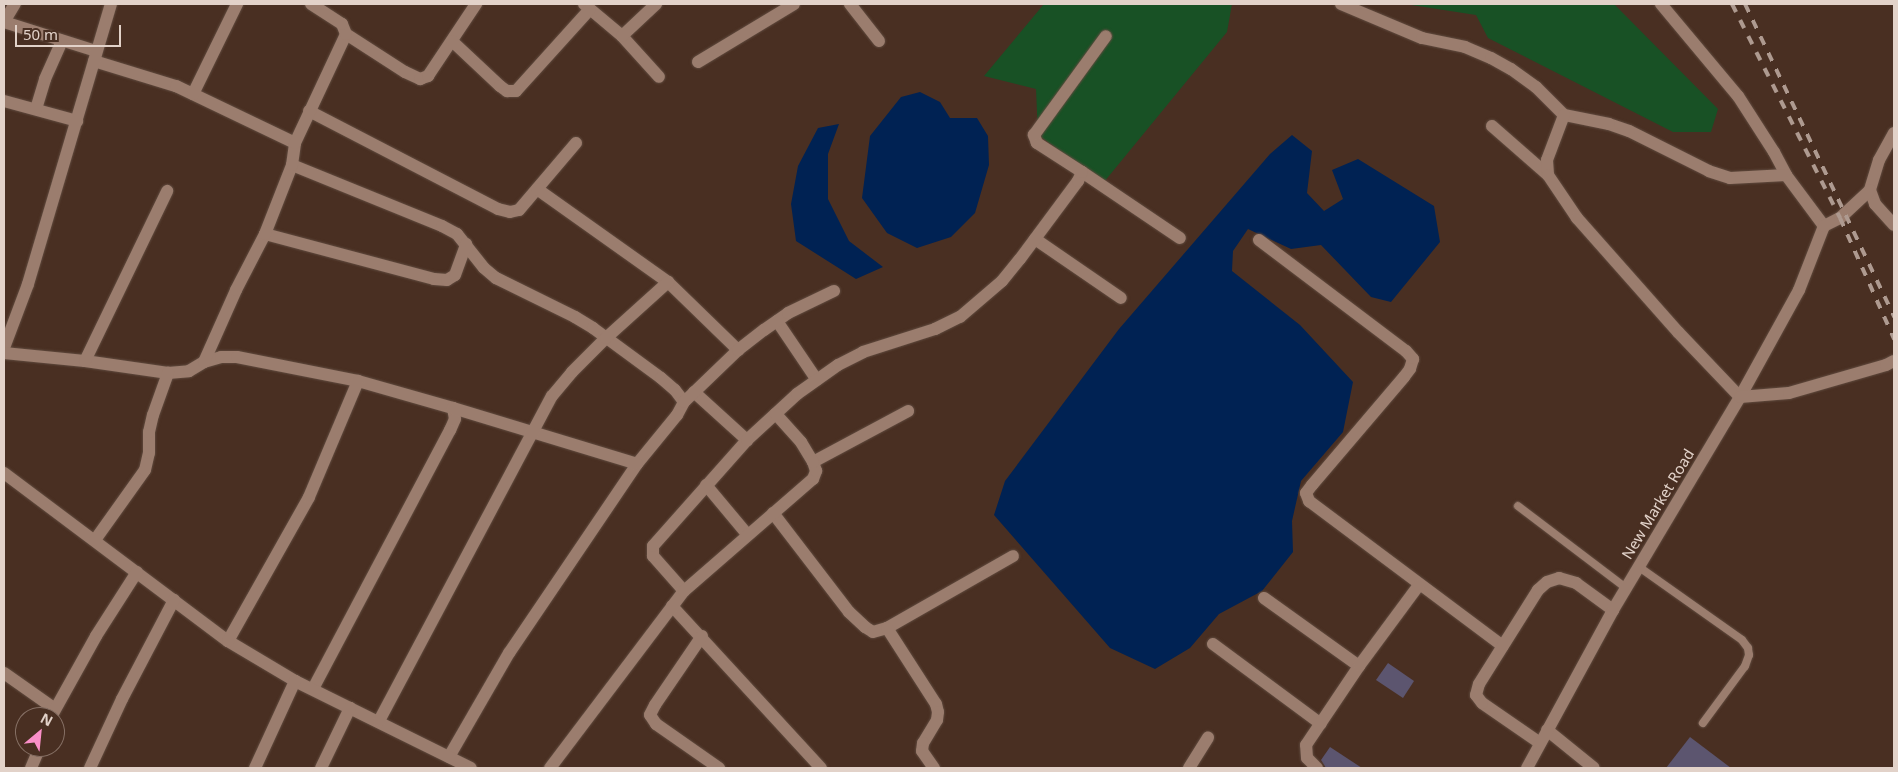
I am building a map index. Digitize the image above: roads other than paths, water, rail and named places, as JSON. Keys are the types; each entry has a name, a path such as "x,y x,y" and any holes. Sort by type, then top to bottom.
{"street":[{"path":"15,4 4,22 62,41 95,56 162,81 295,143"},
{"path":"4,348 28,284 111,4"},
{"path":"193,94 237,4"},
{"path":"311,4 342,24 346,34 405,72 420,79 428,76 476,4"},
{"path":"328,14 337,4"},
{"path":"622,36 656,4"},
{"path":"850,4 878,41"},
{"path":"1341,4 1422,38 1465,48 1491,58 1511,69 1536,87 1564,115 1609,124 1629,131 1709,171 1730,178 1786,175"},
{"path":"1661,4 1738,96 1774,152 1786,175 1824,226 1840,218 1870,190 1879,160 1894,133"},
{"path":"452,41 500,86 507,91 516,91 587,6 622,36 659,77"},
{"path":"698,62 786,6"},
{"path":"204,362 265,234 292,165 295,143 346,34"},
{"path":"1106,36 1034,135 1037,143 1180,238"},
{"path":"36,109 45,79 62,41"},
{"path":"4,101 77,121"},
{"path":"309,111 498,208 510,212 519,210 576,143"},
{"path":"1548,175 1547,160 1564,115"},
{"path":"1492,126 1548,175 1577,218 1678,332 1740,397 1789,393 1894,361"},
{"path":"292,165 442,226 457,234 484,268 496,278 575,317 661,378 675,390 684,402"},
{"path":"684,591 653,556 653,546 747,440 817,380 838,365 864,352 935,329 960,317 1002,281 1035,239 1082,172"},
{"path":"537,189 668,282 738,350"},
{"path":"1870,190 1875,204 1894,225"},
{"path":"85,361 166,191"},
{"name":"New Market Road","path":"1527,768 1613,610 1740,397 1799,290 1824,226"},
{"path":"265,234 434,279 447,280 456,275 466,244"},
{"path":"1035,239 1121,298"},
{"path":"1259,240 1406,350 1413,359 1404,377 1306,493 1309,501 1503,646"},
{"path":"379,721 560,385 606,338 668,282"},
{"path":"449,757 508,653 637,464 677,416 684,402 738,350 777,321 834,291"},
{"path":"777,321 817,380"},
{"path":"4,353 85,361 168,373 190,371 204,362 237,357 358,381 637,464"},
{"path":"95,540 145,470 149,453 149,432 153,415 168,373"},
{"path":"228,641 309,497 358,381"},
{"path":"694,392 747,440"},
{"path":"313,689 450,430 455,419 453,408"},
{"path":"813,462 908,411"},
{"path":"550,768 684,591 813,478 816,470 813,462 800,442 776,414"},
{"path":"6,479 95,540 228,641 295,681 471,768"},
{"path":"706,485 747,534"},
{"path":"772,513 849,612 865,628 874,632 888,628 1013,556"},
{"path":"56,707 96,636 137,572"},
{"path":"1540,743 1495,713 1476,696 1479,684 1538,590 1547,582 1559,578 1576,583 1613,610"},
{"path":"1317,768 1307,758 1306,745 1359,666 1420,585"},
{"path":"1264,598 1359,666"},
{"path":"90,768 122,699 174,600"},
{"path":"672,606 702,636 821,768"},
{"path":"888,628 936,704 937,720 923,743 922,751 934,768"},
{"path":"702,636 654,705 650,714 656,724 719,768"},
{"path":"1213,644 1321,724"},
{"path":"4,673 46,707"},
{"path":"255,768 295,681"},
{"path":"320,768 350,708"},
{"path":"1546,730 1594,768"},
{"path":"1189,768 1208,737"}],"lane":[{"path":"1518,506 1626,588"},
{"path":"1639,567 1742,640 1748,648 1749,655 1746,666 1703,723"}],"water":[{"path":"920,92 940,102 950,118 977,118 988,136 989,165 975,213 951,237 917,248 887,233 862,198 870,136 901,97"},
{"path":"839,124 828,154 828,199 849,241 883,267 856,279 796,241 791,204 798,166 818,128"},
{"path":"1292,135 1312,151 1307,193 1324,211 1343,199 1332,170 1358,159 1434,206 1440,242 1391,302 1371,297 1321,245 1291,249 1248,229 1233,251 1232,271 1300,325 1353,382 1343,432 1301,481 1292,521 1293,552 1262,591 1219,614 1190,648 1155,669 1110,648 994,515 1005,481 1119,329 1270,154"}],"railway":[{"path":"1732,4 1840,218 1894,339"},
{"path":"1745,4 1894,317"}]}
